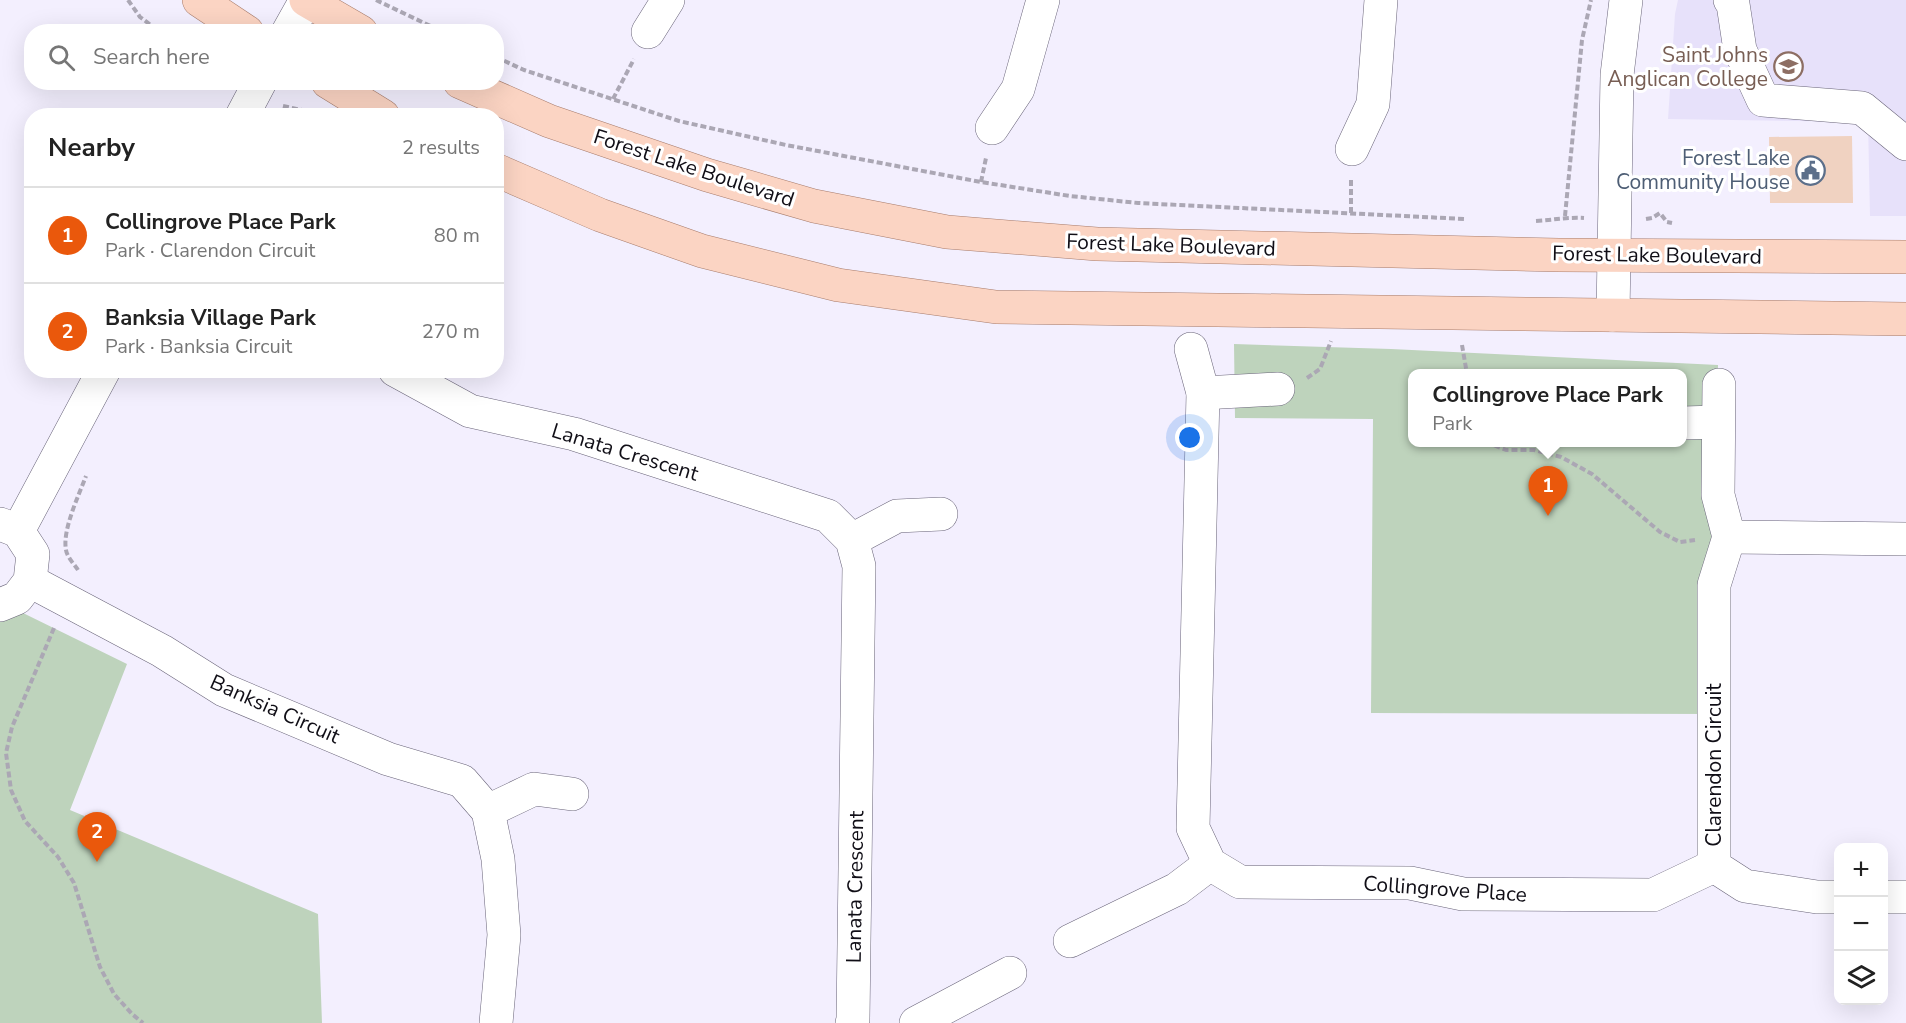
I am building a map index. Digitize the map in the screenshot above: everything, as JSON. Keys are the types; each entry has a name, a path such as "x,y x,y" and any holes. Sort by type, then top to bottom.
{"main road":[{"path":"199,0 235,24"},
{"path":"306,0 347,24"},
{"path":"341,90 370,108"},
{"name":"Forest Lake Boulevard","path":"478,90 549,121 707,175 814,206 946,232 1097,244 1614,255 1906,257"},
{"path":"504,173 600,215 702,251 838,285 996,307 1906,319"}],"street":[{"path":"292,24 306,0"},
{"path":"648,32 669,0"},
{"path":"992,128 1018,89 1042,0"},
{"path":"1352,149 1373,104 1381,0"},
{"path":"1613,315 1617,75 1626,0"},
{"path":"1730,0 1733,4 1740,50 1763,100 1862,108 1906,144"},
{"path":"246,108 256,90"},
{"path":"1070,941 1177,889 1210,864 1193,828 1203,393 1191,349"},
{"path":"0,605 17,598 30,581 33,554 9,527 99,378"},
{"name":"Lanata Crescent","path":"409,378 470,411 574,434 828,516 852,540 859,566 860,1022"},
{"path":"1719,385 1718,495 1729,537 1906,539"},
{"path":"1203,393 1278,389"},
{"path":"1687,423 1718,422"},
{"path":"852,540 897,516 941,514"},
{"name":"Clarendon Circuit","path":"1729,537 1714,585 1714,866 1745,885 1817,897 1834,897"},
{"name":"Banksia Circuit","path":"30,581 162,651 224,690 388,759 462,781 488,811 498,859 504,935 496,1023"},
{"path":"488,811 534,789 572,794"},
{"name":"Collingrove Place","path":"1210,864 1240,882 1410,883 1463,894 1653,896 1714,866"},
{"path":"1888,897 1906,897"},
{"path":"916,1023 1010,973"}],"path":[{"path":"128,0 140,17 149,24"},
{"path":"376,0 426,24"},
{"path":"1565,216 1582,40 1591,0"},
{"path":"613,99 648,32"},
{"path":"504,61 524,70 680,121 981,182 1070,196 1211,207 1472,219"},
{"path":"1528,221 1559,219 1565,216 1615,220 1652,218 1660,213 1667,222 1678,224"},
{"path":"1278,389 1303,381 1320,369 1332,338"},
{"path":"1462,345 1466,369"},
{"path":"1498,447 1506,450 1534,450 1561,457 1592,474 1660,532 1680,542 1729,537"},
{"path":"87,473 65,541 66,551 80,571 12,727 6,753 11,790 26,821 58,857 74,882 100,967 114,994 132,1014 144,1023"}],"shaded area":[{"name":"Saint Johns Anglican College","path":"1678,0 1906,0 1906,216 1870,216 1868,122 1668,119 1675,14"}],"green space":[{"path":"1234,344 1391,349 1718,365 1714,714 1371,713 1373,419 1235,418"},
{"path":"23,613 127,664 70,810 318,914 322,1023 0,1023 0,616"}],"building":[{"name":"Forest Lake Community House","path":"1852,136 1853,203 1770,203 1769,137"}],"place":[{"name":"Saint Johns Anglican College","path":"1789,67"},
{"name":"Forest Lake Community House","path":"1811,170"},
{"name":"Collingrove Place Park","path":"1548,516"},
{"name":"Banksia Village Park","path":"97,862"}]}
